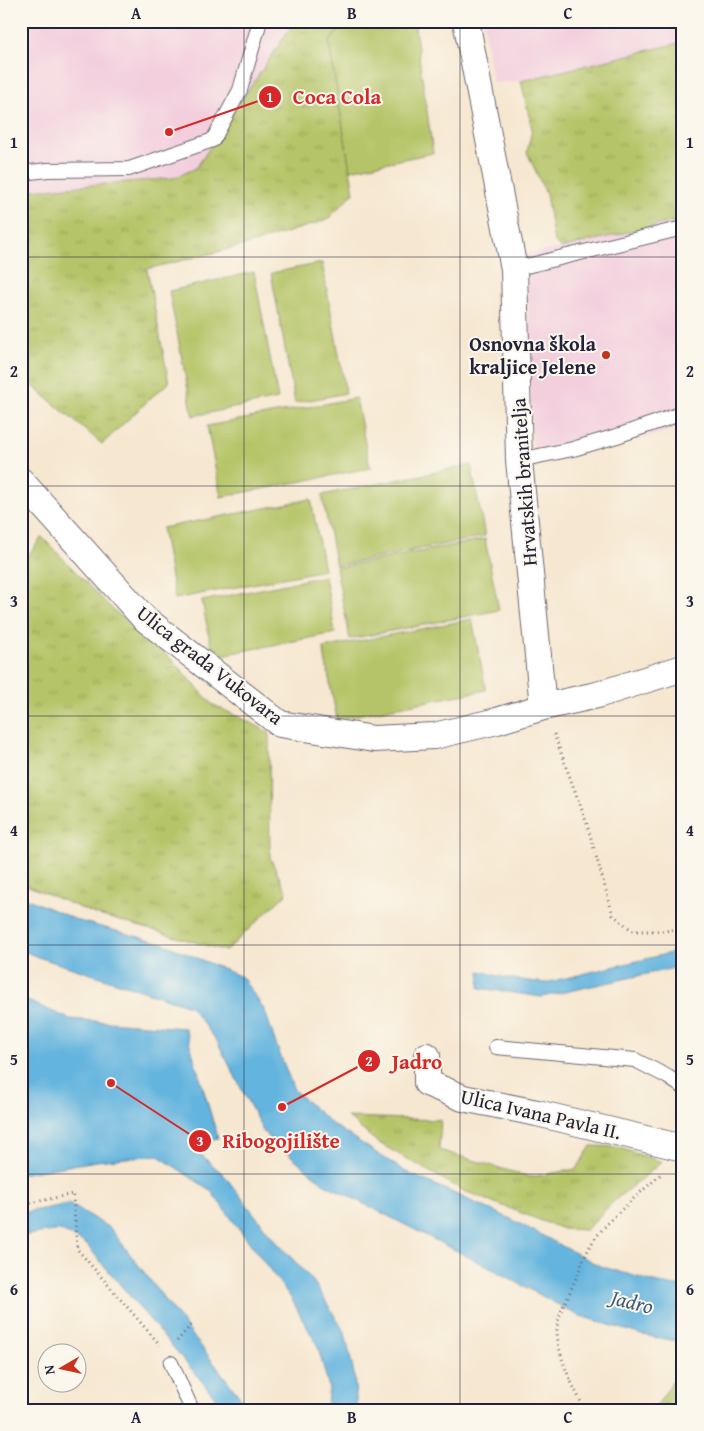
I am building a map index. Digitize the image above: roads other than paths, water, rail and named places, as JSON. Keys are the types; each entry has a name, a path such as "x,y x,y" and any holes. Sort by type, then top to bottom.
{"street":[{"name":"Hrvatskih branitelja","path":"466,21 514,269 519,460 543,707"},
{"name":"Ulica grada Vukovara","path":"21,481 144,618 280,724 374,739 434,736 497,722 543,707 597,694 683,668"},
{"name":"Ulica Ivana Pavla II.","path":"427,1056 426,1084 463,1098 536,1113 683,1148"}],"lane":[{"path":"21,173 48,170 129,169 213,140 240,90 260,21"},
{"path":"514,269 683,228"},
{"path":"519,460 573,449 683,413"},
{"path":"496,1047 636,1060 683,1087"},
{"path":"169,1358 192,1410"}],"water":[{"name":"Jadro","path":"21,896 79,921 162,943 242,977 265,1011 294,1090 332,1124 406,1172 511,1219 600,1266 658,1283 683,1287 683,1342 642,1335 577,1315 496,1271 323,1183 264,1133 217,1041 190,1006 21,950"},
{"path":"683,950 683,966 542,997 479,988 480,971 506,978 545,983"},
{"path":"21,998 70,1019 185,1028 218,1138 191,1146 224,1175 272,1237 314,1282 345,1333 354,1374 357,1410 326,1410 329,1388 318,1347 291,1298 210,1190 157,1155 96,1161 21,1174"},
{"path":"69,1204 110,1228 250,1410 226,1410 85,1243 60,1230 21,1236 21,1213"}],"place":[{"name":"Coca Cola","path":"169,132"},
{"name":"Osnovna škola kraljice Jelene","path":"606,355"},
{"name":"Ribogojilište","path":"111,1083"},
{"name":"Jadro","path":"282,1107"}]}
